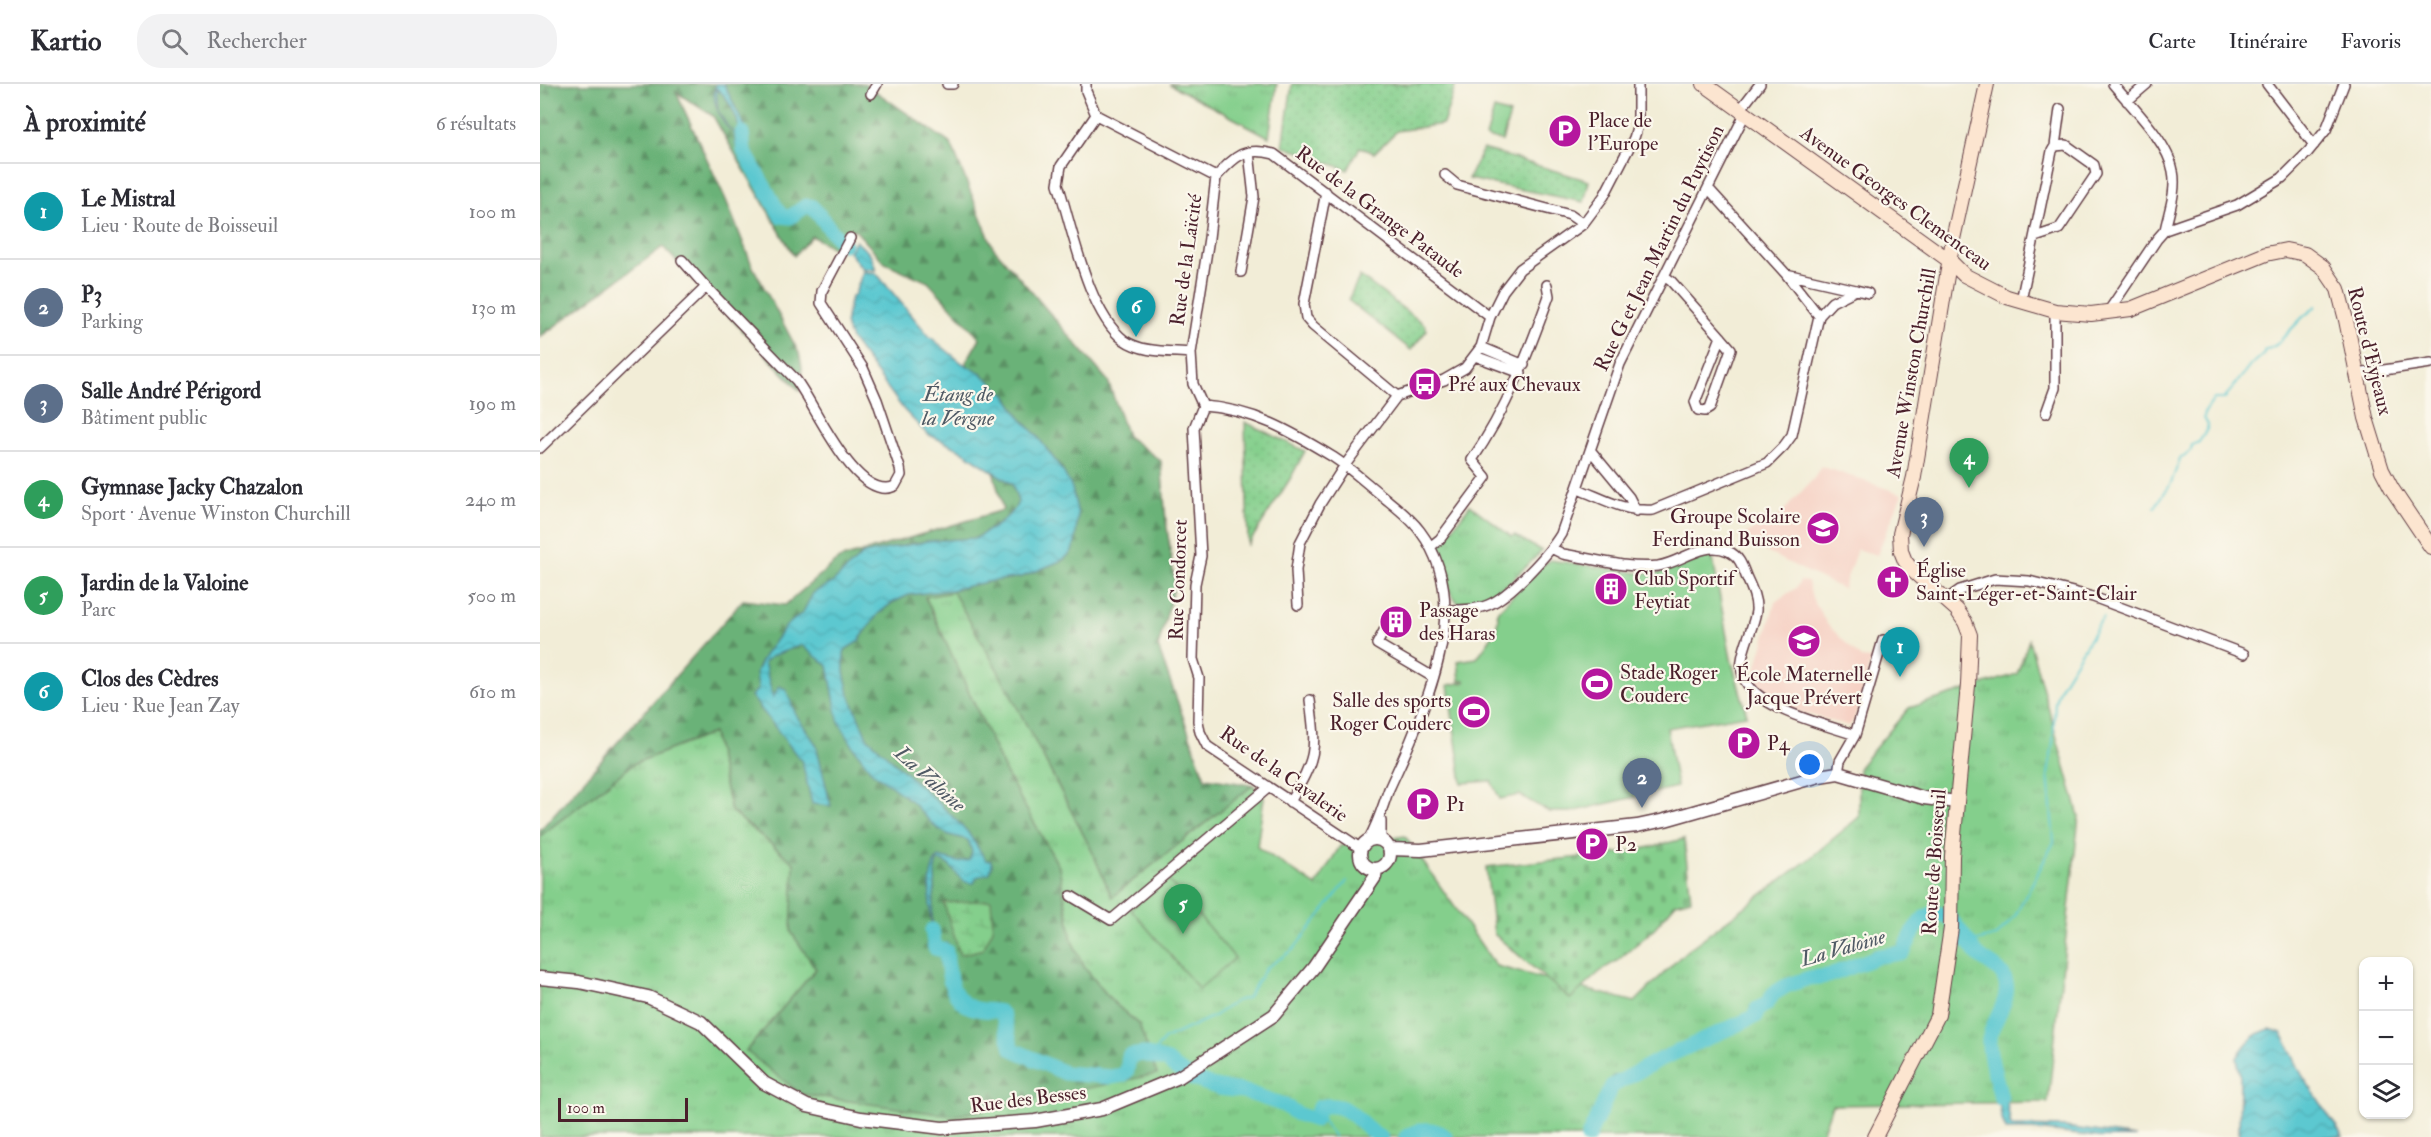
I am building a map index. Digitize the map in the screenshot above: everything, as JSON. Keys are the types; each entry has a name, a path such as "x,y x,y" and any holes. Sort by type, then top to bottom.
{"main road":[{"name":"Avenue Georges Clemenceau","path":"1704,84 1950,261 1964,275 1980,285 2021,301 2055,311 2091,314 2131,309 2216,274"},
{"name":"Avenue Winston Churchill","path":"1932,588 1905,561 1901,551 1900,534 1914,477 1953,239 1987,84"},
{"name":"Route d'Eyjeaux","path":"2216,274 2266,254 2286,250 2312,257 2323,267 2338,289 2366,418 2382,471 2431,547"},
{"name":"Route de Boisseuil","path":"1875,1137 1938,1015 1951,928 1957,802 1971,648 1970,635 1965,622 1932,588"}],"street":[{"path":"871,94 877,84"},
{"path":"947,84 953,84"},
{"path":"1086,84 1086,91 1096,115 1061,166 1058,184 1099,310 1124,340 1144,349 1191,353"},
{"path":"1298,605 1296,570 1300,543 1320,504 1345,465 1397,396 1444,380 1465,368 1478,351 1490,317 1503,291 1520,269 1583,224 1604,196 1634,138 1638,125 1638,84"},
{"name":"Rue G et Jean Martin du Puytison","path":"1446,610 1489,605 1509,591 1552,549 1561,534 1620,364 1708,188 1742,112 1760,84"},
{"path":"2113,84 2163,146 2173,170 2173,192 2165,230"},
{"path":"2127,101 2147,84"},
{"path":"2267,84 2314,145"},
{"path":"2108,312 2165,230 2237,205 2282,178 2326,130 2344,84"},
{"path":"2021,301 2052,151 2055,146 2060,108"},
{"name":"Rue de la Laïcité","path":"1096,115 1216,177 1191,353 1193,384 1203,406"},
{"path":"2035,237 2059,229 2096,174 2094,165 2066,145 2055,146"},
{"path":"1216,177 1231,160 1249,152 1254,197 1241,272"},
{"name":"Rue de la Grange Pataude","path":"1249,152 1274,154 1490,317"},
{"path":"1445,175 1457,185 1570,215 1583,224"},
{"path":"1708,188 1786,274 1819,316"},
{"path":"1326,192 1304,304 1306,318 1313,327 1397,396"},
{"path":"682,260 796,380 808,395 851,467 861,477 883,489 895,486 901,475 878,400 849,344 820,303 822,291 850,238"},
{"path":"1786,274 1868,294"},
{"path":"1664,276 1671,281 1721,337 1731,349 1710,408 1705,411 1698,410 1695,402 1721,337"},
{"path":"1430,547 1440,539 1486,477 1472,460 1492,431 1522,369 1549,296 1547,285"},
{"path":"540,448 706,287"},
{"path":"1578,489 1619,507 1636,511 1653,510 1756,469 1775,456 1792,435 1819,316 1832,302 1856,290"},
{"path":"2046,413 2055,387 2055,311"},
{"path":"1478,351 1522,369"},
{"path":"2357,374 2431,363"},
{"path":"1203,406 1225,407 1248,412 1289,430 1345,465 1408,518 1420,531 1430,547 1441,575 1446,610 1444,633 1427,700 1370,842 1390,849 1421,850 1637,826 1819,776 1838,773 1924,798 1957,802"},
{"name":"Rue Condorcet","path":"1198,721 1199,678 1193,658 1195,584 1201,556 1194,428 1203,406"},
{"path":"1591,451 1629,497 1636,511"},
{"path":"1552,549 1563,554 1646,567 1661,565 1709,548 1727,550 1741,561 1755,597 1756,612 1741,661 1744,678 1749,687 1790,714 1855,735"},
{"path":"1946,600 1960,590 1995,579 2029,581 2093,597 2244,654"},
{"path":"1387,625 1377,644 1433,677"},
{"path":"1838,773 1840,761 1855,735 1883,640"},
{"path":"1290,802 1309,769 1315,750 1310,700"},
{"name":"Rue de la Cavalerie","path":"1198,721 1200,732 1207,746 1290,802 1370,842"},
{"path":"1071,896 1111,920 1268,788"},
{"name":"Rue des Besses","path":"540,978 579,982 648,997 701,1022 764,1083 807,1106 861,1118 942,1128 1035,1121 1102,1109 1179,1077 1274,1015 1314,967 1364,893 1370,867 1360,857 1370,842"},
{"path":"1388,863 1390,849"},
{"path":"1370,867 1388,863 1421,850"}],"shaded area":[{"name":"Groupe Scolaire Ferdinand Buisson","path":"1821,466 1902,494 1877,555 1857,549 1843,589 1737,538 1777,518 1815,477"},
{"name":"École Maternelle Jacque Prévert","path":"1800,581 1808,582 1812,598 1827,624 1861,658 1871,659 1854,720 1849,726 1791,709 1752,684 1775,602 1796,588"}],"green space":[{"path":"540,84 865,84 951,144 993,247 1108,381 1127,436 1161,461 1166,521 1175,584 1158,647 1205,778 1253,785 1112,897 1092,851 1001,676 953,592 925,597 1006,773 1059,867 1072,941 1084,967 1112,1001 1139,1025 1157,1074 953,1116 801,1094 746,1051 816,969 791,932 794,863 731,811 713,733 635,763 540,836 540,830 743,600 785,605 839,559 1003,510 966,362 980,338 928,282 885,263 854,229 836,250 812,236 794,256 713,116 676,92 726,200 752,265 799,353 802,367 800,391 663,247 540,337"},
{"path":"1169,84 1277,84 1269,137"},
{"path":"1292,84 1456,84 1443,124 1397,131 1374,153 1360,147 1348,170 1283,146"},
{"path":"1494,109 1510,114 1502,141 1486,137"},
{"path":"1483,149 1589,181 1584,202 1468,179"},
{"path":"1360,276 1425,325 1427,330 1411,350 1348,300"},
{"path":"1245,422 1305,451 1248,545"},
{"path":"1470,505 1512,537 1514,535 1542,551 1505,587 1486,599 1458,603 1450,592 1437,549"},
{"name":"Stade Roger Couderc","path":"1712,554 1731,659 1747,715 1667,728 1677,787 1571,812 1549,812 1520,795 1500,799 1491,781 1462,783 1448,685 1465,682 1465,680 1460,681 1458,661 1477,658 1495,630 1497,612 1538,569 1550,560 1639,573 1659,573"},
{"path":"953,592 1001,676 1092,851 1112,897 1253,785 1264,797 1257,847 1316,886 1340,846 1405,836 1496,966 1635,1002 1685,952 1809,859 1859,817 1859,767 1909,708 2017,674 2029,640 2079,816 2048,1102 1832,1105 1821,1137 540,1137 540,836 635,763 713,733 731,811 794,863 816,969 746,1051 1139,1025 1112,1001 1084,967 1072,941 1059,867 1006,773 925,596"},
{"path":"1684,839 1691,899 1676,903 1652,931 1617,961 1603,969 1570,999 1494,934 1486,867 1629,852"},
{"path":"1167,879 1235,958 1199,989 1131,909"},
{"path":"991,900 993,929 983,949 960,955 944,903"}],"water":[{"path":"716,84 724,84 744,125 749,152 782,214 787,215 806,203 811,204 819,210 833,232 845,242 844,244 835,235 820,215 811,206 806,206 790,217 781,216 763,186 752,158 736,146 734,132 738,135 739,146 740,139 735,114 716,88 718,111 714,96"},
{"path":"856,241 871,255 876,270 862,268 849,252"},
{"name":"Étang de la Vergne","path":"863,271 876,273 929,336 962,363 982,374 1006,395 1020,417 1063,471 1072,488 1078,514 1075,543 1071,553 1063,560 1022,577 909,595 892,603 878,614 858,642 846,649 844,653 844,672 849,694 867,737 967,831 986,860 991,861 990,873 977,877 974,883 968,883 963,881 948,864 937,861 932,917 933,934 940,946 946,943 950,946 954,984 962,999 969,1004 1004,1009 1007,1012 1014,1044 1019,1049 1050,1060 1061,1068 1109,1074 1122,1072 1126,1051 1141,1048 1141,1051 1172,1058 1174,1061 1135,1054 1129,1056 1127,1071 1123,1075 1111,1077 1065,1073 1012,1049 1000,1012 977,1009 961,1001 952,987 946,952 935,948 934,945 931,925 930,885 934,863 939,857 958,862 969,860 972,852 968,840 949,835 936,828 911,801 872,772 854,748 838,720 828,666 801,645 772,656 764,662 773,697 779,686 786,689 796,715 816,744 831,806 812,804 802,762 751,696 758,689 756,672 763,657 785,627 803,612 813,593 833,582 863,554 927,541 976,538 1000,523 1014,510 1018,502 1012,484 959,449 927,434 904,410 851,339 845,324 851,297 855,294"},
{"path":"1930,911 1944,911 1944,915 1939,917 1937,913 1924,921 1902,953 1879,956 1828,976 1809,978 1786,986 1775,993 1756,1016 1657,1061 1612,1086 1588,1137 1584,1137 1613,1076 1632,1074 1651,1059 1694,1040 1712,1029 1753,1014 1764,1004 1772,990 1789,981 1835,971 1875,950 1899,951 1919,920"},
{"path":"1957,914 1968,944 1999,971 2006,983 2007,990 2003,1004 1991,1033 1990,1045 1996,1077 1983,1040 2004,987 1988,962 1969,951 1964,939 1958,934"},
{"path":"2270,1029 2282,1033 2302,1075 2343,1137 2239,1137 2240,1074 2237,1058 2251,1039"},
{"path":"1197,1075 1216,1085 1241,1086 1277,1101 1287,1101 1308,1116 1313,1115 1314,1108 1319,1103 1339,1103 1357,1112 1379,1132 1390,1137 1381,1135 1373,1131 1351,1113 1342,1109 1332,1106 1319,1107 1315,1120 1297,1114 1284,1105 1243,1091 1219,1088 1193,1079"},
{"path":"1996,1077 1997,1081 2003,1081 2011,1126 2065,1127 2136,1137 2100,1137 2035,1130 2006,1130"}],"waterway":[{"name":"La Valoine","path":"742,133 744,151 781,216 790,217 806,206 811,206 844,244"},
{"path":"2155,507 2171,483 2180,459 2191,450 2192,445 2199,442 2206,431 2208,425 2204,418 2205,412 2214,399 2224,399 2250,366 2264,354 2264,351 2276,345 2316,306"},
{"path":"1969,943 1997,936 2015,916 2054,842 2048,774 2053,742 2055,702 2059,689 2103,617"},
{"path":"1154,1056 1157,1048 1165,1039 1214,1016 1236,1001 1247,998 1266,968 1293,950 1347,881"},
{"name":"La Valoine","path":"1588,1137 1612,1086 1657,1061 1756,1016 1757,1009 1767,1004 1773,994 1786,986 1809,978 1828,976 1879,956 1902,953 1920,922 1933,914 1941,914 1956,924 1978,955 1998,970 2006,983 2003,1005 1989,1040 2001,1099"},
{"name":"La Valoine","path":"932,930 935,948 946,951 952,987 956,994 968,1006 1000,1012 1012,1049 1065,1073 1111,1077 1123,1075 1127,1071 1129,1056 1143,1054 1168,1061 1193,1079 1219,1088 1243,1091 1284,1105 1297,1114 1315,1120 1319,1107 1340,1107 1354,1115 1381,1137"},
{"path":"1318,1114 1334,1137"},
{"name":"La Valoine","path":"1406,1137 1426,1130 1446,1137"}],"place":[{"name":"Place de l'Europe","path":"1565,131"},
{"name":"Clos des Cèdres","path":"1136,337"},
{"name":"Pré aux Chevaux","path":"1425,384"},
{"name":"Gymnase Jacky Chazalon","path":"1969,488"},
{"name":"Groupe Scolaire Ferdinand Buisson","path":"1823,528"},
{"name":"Salle André Périgord","path":"1924,547"},
{"name":"Église Saint-Léger-et-Saint-Clair","path":"1893,582"},
{"name":"Club Sportif Feytiat","path":"1611,589"},
{"name":"Passage des Haras","path":"1396,622"},
{"name":"École Maternelle Jacque Prévert","path":"1804,641"},
{"name":"Le Mistral","path":"1900,677"},
{"name":"Stade Roger Couderc","path":"1597,684"},
{"name":"Salle des sports Roger Couderc","path":"1474,712"},
{"name":"P4","path":"1744,743"},
{"name":"P1","path":"1423,804"},
{"name":"P3","path":"1642,808"},
{"name":"P2","path":"1592,844"},
{"name":"Jardin de la Valoine","path":"1183,934"}]}
